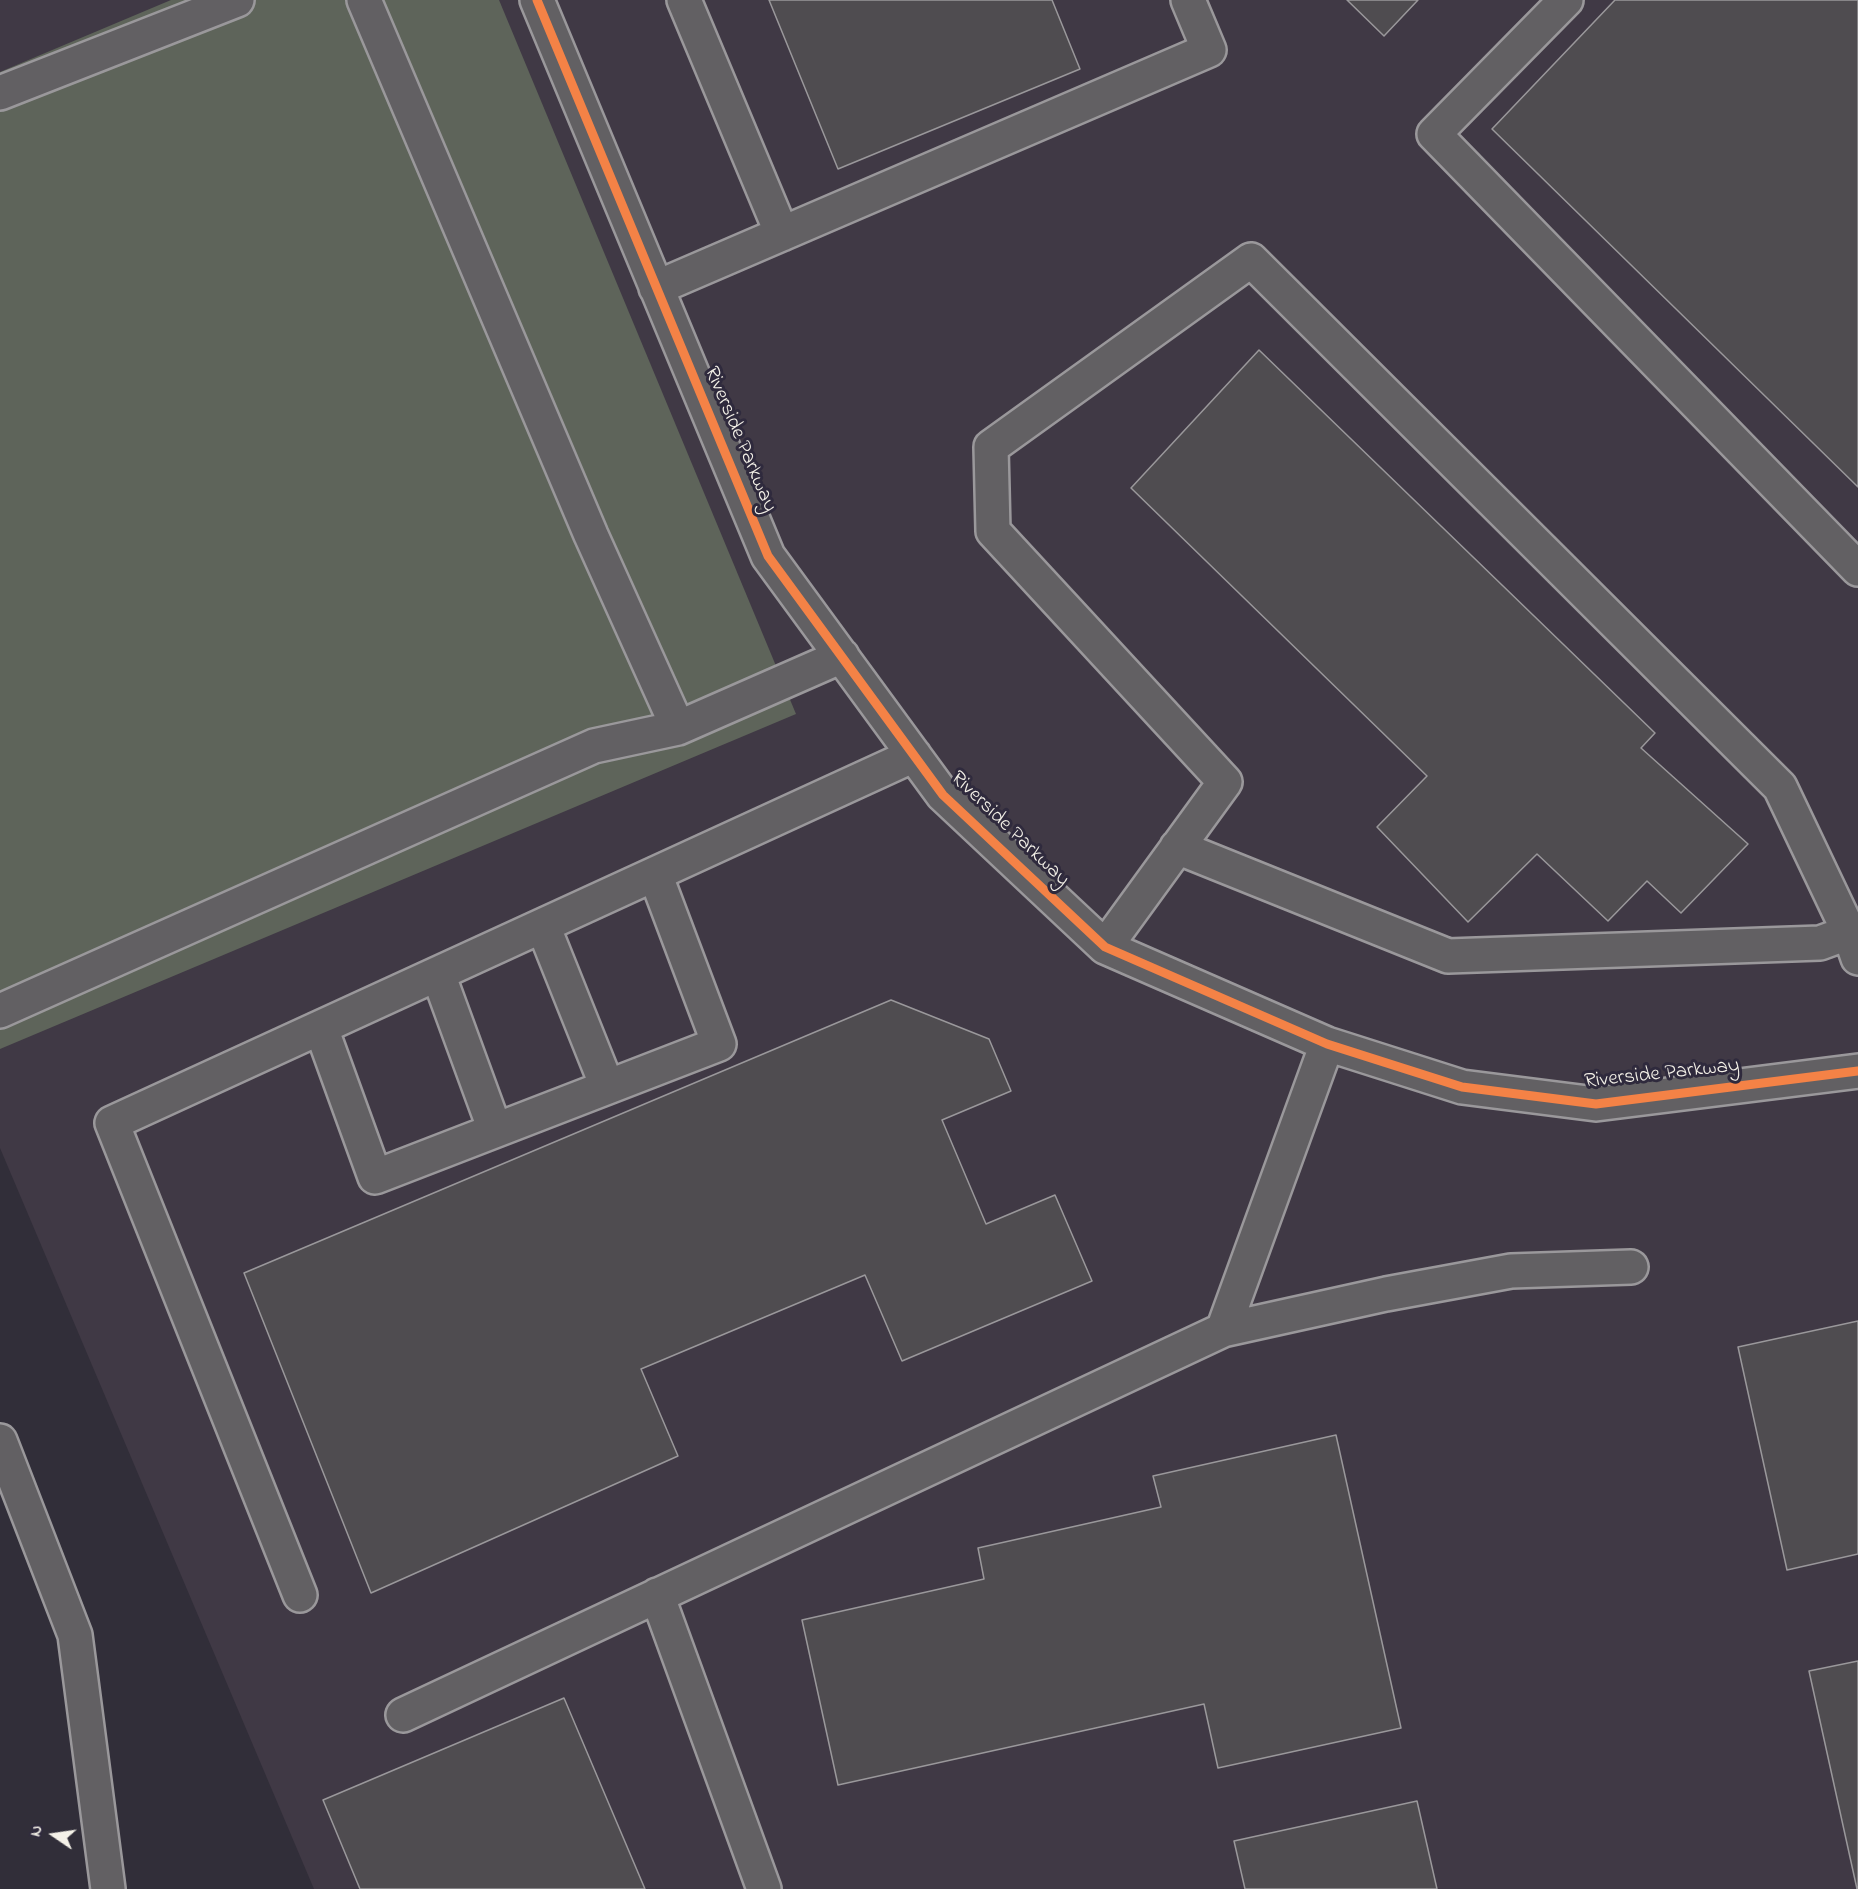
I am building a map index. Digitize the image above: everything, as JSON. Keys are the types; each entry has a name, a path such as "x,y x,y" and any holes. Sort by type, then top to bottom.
{"street":[{"path":"0,93 237,0"},
{"path":"364,0 591,535 678,728"},
{"name":"Riverside Parkway","path":"537,0 768,556 943,795 1105,947 1327,1044 1462,1088 1596,1104 1858,1071"},
{"path":"684,0 782,234"},
{"path":"656,288 1209,50 1188,0"},
{"path":"1566,0 1434,134 1858,569"},
{"path":"1105,947 1177,847 1225,782 993,531 991,447 1251,260 1780,787 1855,940 1448,956 1177,847"},
{"path":"0,1011 594,746 678,728 842,656"},
{"path":"300,1595 112,1123 914,756"},
{"path":"321,1028 375,1177 719,1044 655,874"},
{"path":"543,926 607,1086"},
{"path":"438,974 495,1130"},
{"path":"1223,1330 1327,1044"},
{"path":"403,1715 1223,1330 1386,1294 1511,1271 1631,1267"},
{"path":"0,1441 75,1635 108,1889"},
{"path":"657,1595 764,1889"}],"shaded area":[{"path":"0,0 1858,0 1858,1889 314,1889 0,1148"},
{"path":"171,0 499,0 796,714 0,1049 0,72"}],"building":[{"path":"769,0 1052,0 1080,69 838,169"},
{"path":"1347,0 1418,0 1384,36"},
{"path":"1615,0 1858,0 1858,487 1492,129"},
{"path":"1259,350 1655,733 1641,748 1748,844 1681,913 1647,881 1608,921 1537,854 1468,922 1377,827 1427,776 1131,488"},
{"path":"891,1000 989,1039 1011,1091 942,1120 986,1224 1055,1195 1092,1281 902,1361 865,1275 641,1369 678,1456 371,1593 244,1273"},
{"path":"1858,1321 1858,1554 1787,1570 1738,1347"},
{"path":"1336,1435 1401,1728 1218,1768 1204,1704 838,1785 802,1620 984,1579 978,1548 1161,1507 1153,1476"},
{"path":"1858,1661 1858,1889 1857,1889 1809,1671"},
{"path":"564,1698 645,1889 360,1889 323,1800"},
{"path":"1417,1801 1437,1889 1245,1889 1234,1841"}],"cycle path":[{"path":"537,0 768,556 943,795 1105,947 1327,1044 1462,1087 1596,1104 1858,1071"}]}
